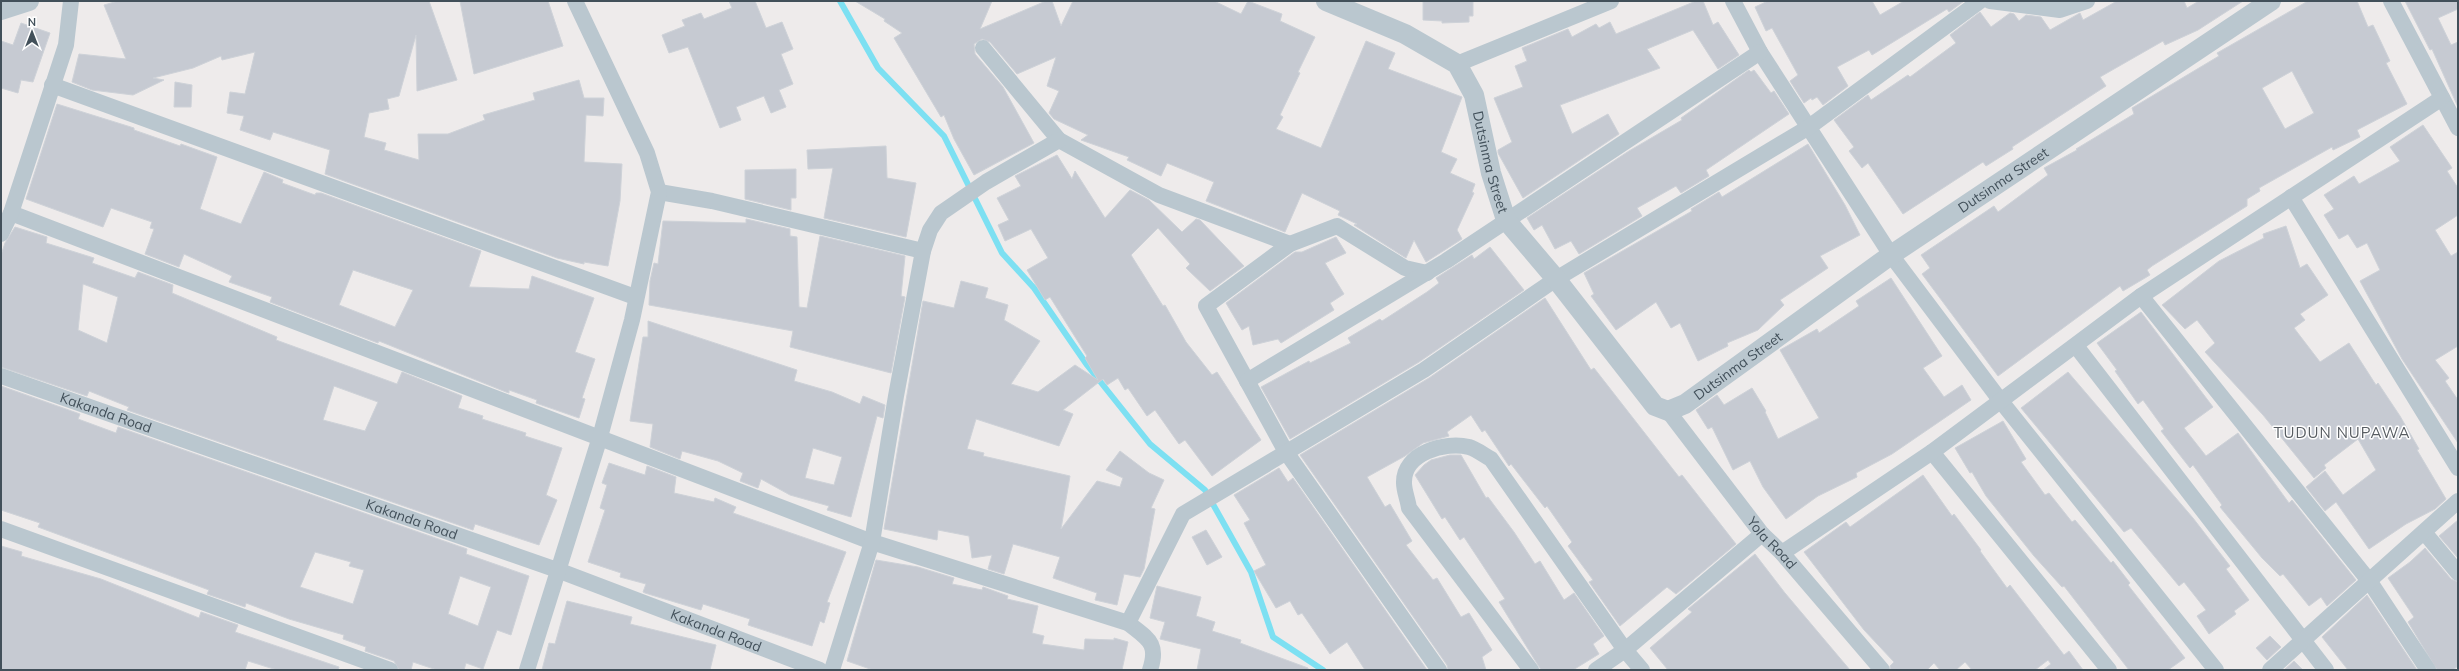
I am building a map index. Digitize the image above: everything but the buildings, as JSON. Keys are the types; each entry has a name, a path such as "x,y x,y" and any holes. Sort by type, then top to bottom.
{"street":[{"path":"1,10 29,1"},
{"path":"1,234 11,212 66,45 71,1"},
{"path":"527,670 560,571 600,437 632,320 635,297 659,192 647,153 575,1"},
{"path":"1326,1 1405,34 1457,64 1611,1"},
{"path":"1733,1 1760,52 1891,256 2000,400 2216,670"},
{"path":"1128,623 1183,514 1424,370 1556,279 1809,127 1980,1"},
{"path":"1990,1 2060,10 2087,1"},
{"name":"Dutsinma Street","path":"1457,64 1474,95 1491,173 1506,220 1556,279 1655,406 1668,411 1685,404 1891,256 2271,1"},
{"path":"2391,1 2458,128"},
{"path":"983,48 1059,140 1158,195 1290,244"},
{"path":"1247,381 1427,273 1760,52"},
{"path":"52,85 635,297"},
{"path":"1782,554 1932,452 2141,296 2442,98"},
{"path":"832,670 872,542 896,396 923,251 930,230 941,212 960,198 1059,140"},
{"path":"659,192 712,201 923,251"},
{"path":"2291,197 2458,468"},
{"path":"11,212 872,542 1128,623 1151,641 1154,657 1150,670"},
{"path":"1427,273 1405,268 1337,226 1290,244 1206,306 1286,452 1439,670"},
{"path":"2141,296 2370,582 2428,670"},
{"path":"2076,346 2305,639 2326,670"},
{"name":"Kakanda Road","path":"1,376 560,571 820,670"},
{"name":"Yola Road","path":"1668,411 1762,534 1782,554 1882,670"},
{"path":"1531,670 1409,508 1404,483 1409,466 1428,450 1449,446 1469,447 1491,459 1625,650 1642,670"},
{"path":"1932,452 2109,670"},
{"path":"2270,670 2370,582 2458,501"},
{"path":"1,529 390,670"},
{"path":"2424,532 2458,573"},
{"path":"1596,670 1625,650 1762,534"}],"waterway":[{"path":"840,1 878,68 944,136 1002,253 1034,288 1087,365 1150,444 1205,490 1251,572 1273,637 1323,670"}],"district":[{"name":"TUDUN NUPAWA","path":"2342,432"}]}
